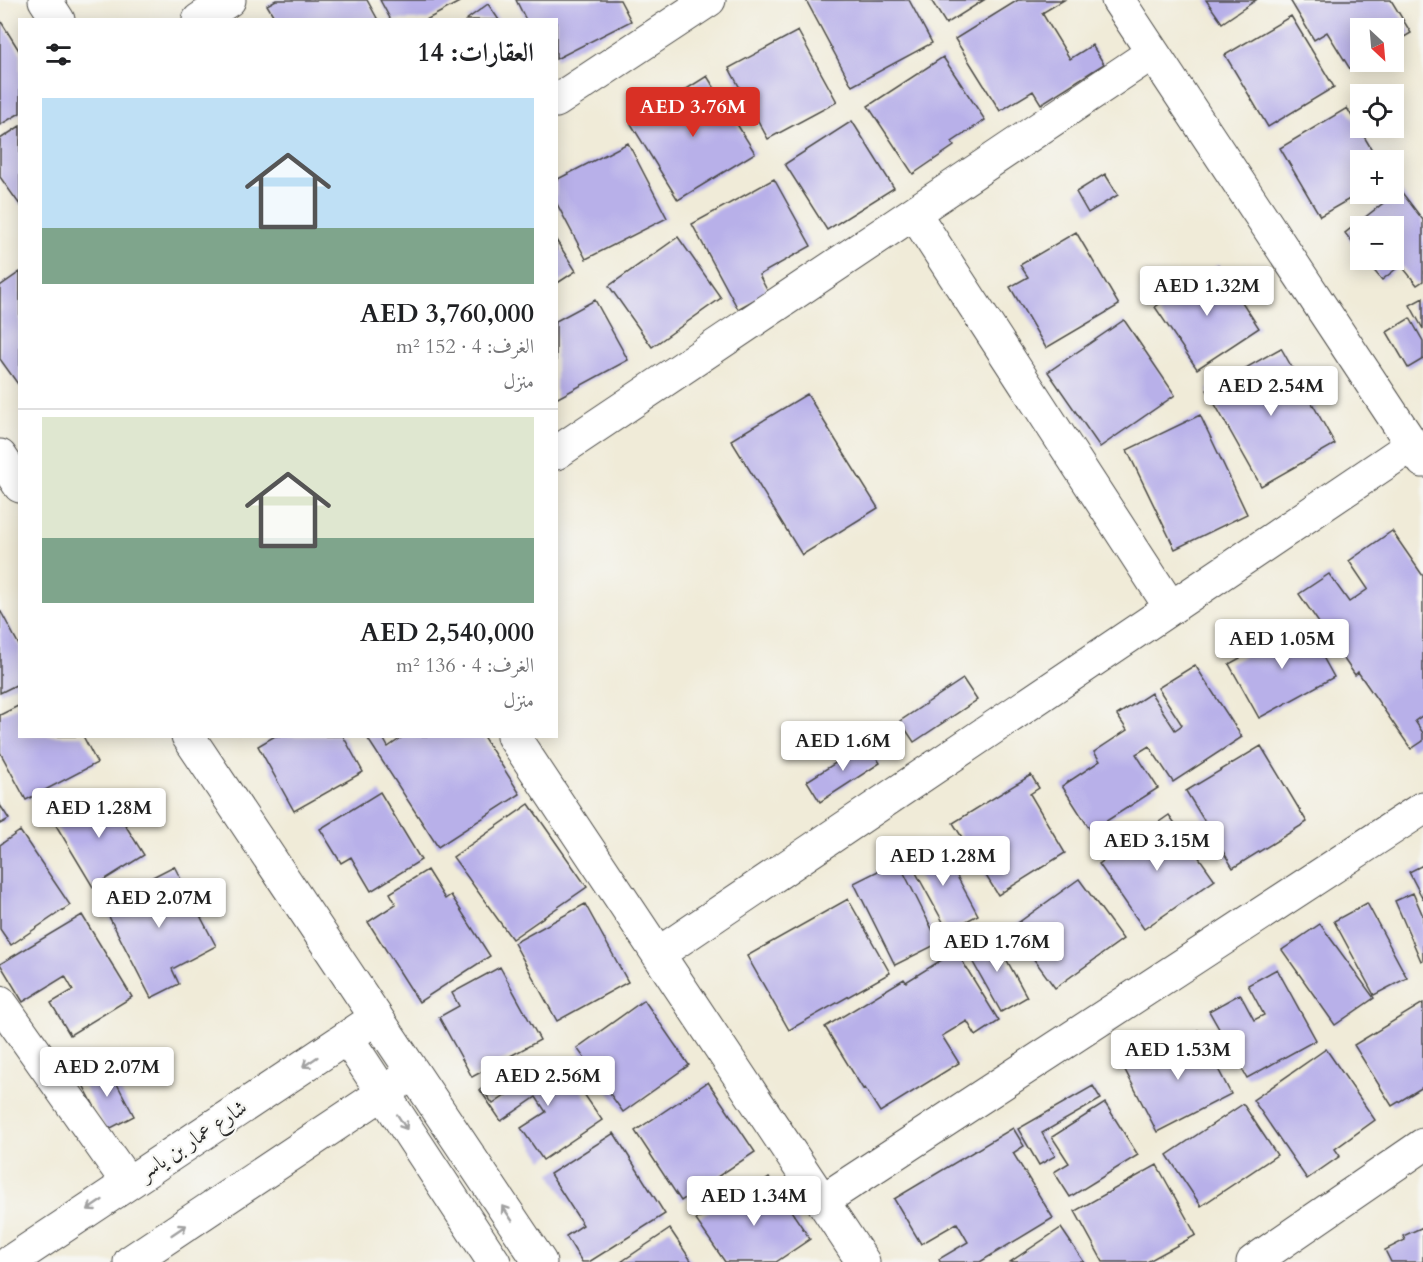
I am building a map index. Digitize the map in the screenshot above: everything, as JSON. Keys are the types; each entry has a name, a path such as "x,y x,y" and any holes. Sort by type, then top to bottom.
{"street":[{"path":"45,0 57,18"},
{"path":"202,18 229,0"},
{"path":"558,100 709,0"},
{"path":"658,954 1171,608 1418,453 1118,0"},
{"path":"558,452 1152,52"},
{"path":"914,213 1171,608"},
{"path":"189,738 540,1262"},
{"path":"514,738 863,1262"},
{"path":"822,1201 1423,808"},
{"path":"0,1002 129,1183"},
{"name":"شارع عمار بن ياسر","path":"10,1262 376,1018"},
{"path":"347,1038 494,1262"},
{"path":"130,1262 413,1073"},
{"path":"1253,1262 1423,1144"}],"building":[{"path":"276,0 367,0 377,18 275,18 267,5"},
{"path":"380,0 463,0 430,18 390,18"},
{"path":"516,0 620,0 631,21 558,58 558,18 525,18"},
{"path":"806,0 909,0 932,43 852,86"},
{"path":"931,0 984,0 946,24"},
{"path":"1018,0 1064,0 1042,13 1070,59 1092,45 1104,64 1041,104 1033,91 1000,111 955,39"},
{"path":"1206,0 1256,0 1222,23"},
{"path":"1290,0 1391,0 1402,18 1350,18 1350,69 1327,32 1314,40"},
{"path":"488,4 498,18 469,18"},
{"path":"1291,16 1334,87 1268,127 1225,55"},
{"path":"0,20 18,49 18,114 0,125"},
{"path":"1404,21 1411,33 1404,37"},
{"path":"798,31 837,102 768,139 729,68"},
{"path":"943,57 985,120 952,142 954,146 913,174 868,106"},
{"path":"707,76 755,153 678,200 631,124"},
{"path":"1347,108 1350,113 1350,138 1365,138 1372,150 1350,150 1350,199 1320,216 1280,148"},
{"path":"852,121 894,188 827,230 785,164"},
{"path":"18,127 18,202 0,177 0,139"},
{"path":"628,143 667,218 586,259 558,206 558,179"},
{"path":"1105,174 1118,195 1088,213 1076,192"},
{"path":"774,179 811,246 759,275 768,292 738,309 692,224"},
{"path":"1404,195 1423,220 1423,281 1417,285 1404,269 1404,216 1367,216 1382,204 1404,204"},
{"path":"1350,229 1350,240 1345,233"},
{"path":"1076,232 1119,305 1046,348 1010,287 1028,277 1020,265"},
{"path":"678,237 721,298 652,347 609,286"},
{"path":"558,243 576,271 558,283"},
{"path":"1218,265 1259,328 1197,369 1155,307"},
{"path":"1374,270 1395,270 1382,280"},
{"path":"18,273 18,384 0,359 0,286"},
{"path":"1423,298 1423,329 1410,305"},
{"path":"595,300 628,360 558,398 558,320"},
{"path":"1410,318 1423,341 1423,359 1408,368 1387,332"},
{"path":"1124,320 1175,395 1100,447 1048,372"},
{"path":"1281,348 1335,444 1261,486 1207,390"},
{"path":"807,394 878,508 802,555 731,440"},
{"path":"1200,415 1247,514 1175,549 1127,450"},
{"path":"1392,531 1423,576 1423,715 1415,721 1423,733 1423,741 1411,749 1358,672 1355,675 1299,594 1329,574 1349,602 1368,589 1349,561"},
{"path":"0,610 18,643 18,684 0,693"},
{"path":"1304,623 1334,677 1259,718 1229,664"},
{"path":"1195,665 1242,737 1173,782 1149,746 1136,754 1158,788 1091,831 1062,786 1100,761 1094,752 1127,730 1117,715 1151,693 1175,730 1182,725 1158,688"},
{"path":"963,679 977,700 914,742 900,721"},
{"path":"18,706 18,738 84,738 97,763 26,800 0,752 0,715"},
{"path":"272,738 344,738 363,772 294,811 258,746"},
{"path":"367,738 383,738 388,747 401,738 484,738 520,794 438,847"},
{"path":"867,743 880,763 820,802 807,781"},
{"path":"1261,746 1307,822 1233,868 1186,791"},
{"path":"1031,775 1039,788 1030,794 1065,853 998,895 953,823"},
{"path":"104,791 144,855 93,887 54,822"},
{"path":"380,792 421,860 371,891 351,857 341,863 320,829"},
{"path":"529,804 587,887 512,939 453,857"},
{"path":"0,805 9,819 0,824"},
{"path":"1169,815 1215,880 1144,929 1099,864"},
{"path":"20,831 70,905 11,945 0,929 0,845"},
{"path":"939,843 978,915 948,931 909,860"},
{"path":"898,861 939,943 895,965 854,883"},
{"path":"1423,865 1423,899 1409,872"},
{"path":"174,866 216,946 172,969 179,984 151,998 102,903"},
{"path":"427,870 445,899 451,895 490,956 419,1002 368,922 396,904 390,893"},
{"path":"1079,879 1123,939 1055,988 1011,928"},
{"path":"1413,893 1423,916 1423,960 1421,961 1395,901"},
{"path":"848,899 890,973 789,1030 747,956"},
{"path":"1367,903 1407,978 1374,995 1334,921"},
{"path":"585,904 628,982 557,1021 514,943"},
{"path":"82,915 132,997 70,1035 51,1003 73,990 65,976 23,1002 0,964"},
{"path":"1320,924 1374,998 1335,1025 1282,950"},
{"path":"993,935 1027,997 1001,1012 966,950"},
{"path":"956,951 999,1021 976,1036 967,1021 942,1036 959,1063 880,1112 825,1027 904,979 906,982"},
{"path":"500,967 540,1040 472,1077 439,1017 459,1006 452,993"},
{"path":"1277,969 1316,1040 1247,1078 1209,1011 1240,994 1254,1020 1264,1015 1248,985"},
{"path":"644,1000 689,1065 623,1112 577,1048"},
{"path":"1423,1003 1423,1087 1392,1106 1354,1045"},
{"path":"1198,1030 1231,1094 1157,1132 1124,1068"},
{"path":"1326,1049 1375,1120 1335,1149 1340,1156 1307,1179 1253,1100"},
{"path":"560,1059 602,1120 543,1160 521,1128 546,1112 536,1097 501,1121 480,1090 513,1067 518,1074 487,1096 493,1104"},
{"path":"108,1067 134,1116 107,1130 81,1081"},
{"path":"708,1082 755,1152 681,1201 635,1131"},
{"path":"1093,1086 1101,1099 1042,1133 1055,1156 1039,1165 1018,1129"},
{"path":"1105,1103 1138,1155 1070,1197 1054,1172 1069,1163 1052,1137"},
{"path":"1243,1104 1277,1155 1201,1206 1167,1155"},
{"path":"1013,1128 1024,1146 1013,1153 1053,1218 980,1262 940,1262 939,1259 968,1242 957,1223 921,1244 894,1199"},
{"path":"614,1133 665,1214 589,1262 582,1262 566,1236 583,1225 550,1174"},
{"path":"1157,1165 1196,1235 1147,1262 1103,1262 1075,1211"},
{"path":"769,1178 810,1239 776,1262 725,1262 696,1220 736,1192 740,1198"},
{"path":"1423,1227 1423,1262 1391,1262 1385,1250 1405,1240 1403,1236"},
{"path":"1061,1228 1084,1262 1010,1262"},
{"path":"670,1229 692,1262 621,1262"}]}
